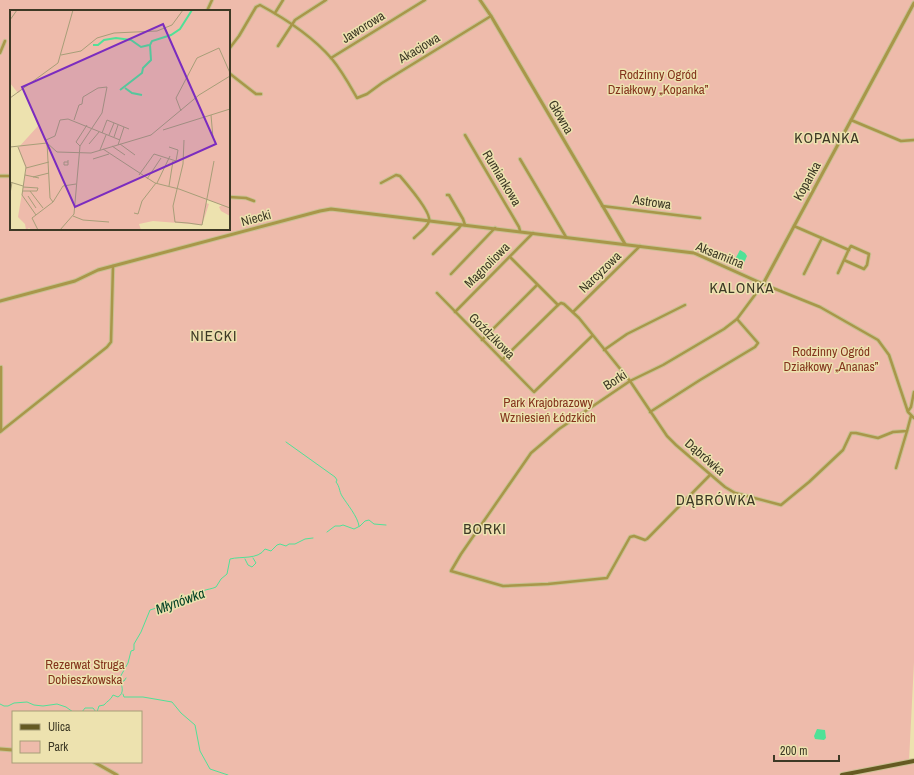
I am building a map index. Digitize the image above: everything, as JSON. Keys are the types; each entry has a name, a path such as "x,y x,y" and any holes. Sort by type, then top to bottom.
{"main road":[{"path":"842,775 914,760"}],"street":[{"path":"207,10 212,0"},
{"path":"275,13 284,0"},
{"path":"278,46 295,20 326,0"},
{"name":"Jaworowa","path":"331,58 425,0"},
{"name":"Główna","path":"480,0 491,16 625,244"},
{"name":"Kopanka","path":"763,284 914,3"},
{"path":"230,48 239,36 256,7 260,5 275,13 308,36 331,58"},
{"name":"Akacjowa","path":"331,58 343,74 357,98 367,94 382,83 491,16"},
{"path":"0,53 5,41"},
{"path":"230,74 256,94 261,94"},
{"path":"851,120 901,141 914,140"},
{"name":"Rumiankowa","path":"465,135 520,231"},
{"path":"520,159 566,237"},
{"path":"381,183 396,175 400,176 429,216 428,224 414,238"},
{"path":"433,254 463,225 464,219 449,195 447,195"},
{"path":"230,197 246,198 254,202"},
{"name":"Astrowa","path":"602,206 700,218"},
{"name":"Niecki","path":"0,301 75,281 98,270 112,266 328,209 429,221"},
{"name":"Aksamitna","path":"429,221 696,253 763,284 820,307 878,340 889,355 908,412 913,417"},
{"path":"794,226 849,250"},
{"path":"451,274 495,228"},
{"name":"Magnoliowa","path":"455,312 533,233"},
{"path":"804,274 822,238"},
{"name":"Narcyzowa","path":"573,312 641,246"},
{"path":"838,272 844,260 849,250 851,246 869,254 866,268 862,268 844,260"},
{"path":"510,257 558,305"},
{"path":"0,432 107,347 111,342 112,266"},
{"name":"Borki","path":"710,474 647,539 644,540 634,536 630,537 607,578 548,584 503,586 451,571 531,453 559,429 630,382 724,329 737,319 763,284"},
{"path":"482,340 538,285"},
{"name":"Goździkowa","path":"437,293 534,392 592,336"},
{"path":"502,360 558,305 561,303 564,304 573,312"},
{"path":"604,350 627,334 685,305"},
{"name":"Dąbrówka","path":"573,312 630,382 667,436 725,487 735,493 781,505 809,482 843,450 851,433 856,432 878,438 893,432 907,431"},
{"path":"650,412 755,347 758,343 737,319"},
{"path":"0,432 1,367"},
{"path":"908,412 911,408 914,392"},
{"path":"896,468 907,431 913,417"},
{"path":"0,749 12,750"},
{"path":"96,763 117,775"}],"green space":[{"name":"Park Krajobrazowy Wzniesień Łódzkich","path":"0,0 914,0 914,662 909,761 914,760 914,775 0,775"}],"shaded area":[{"path":"740,250 747,256 743,265 739,268 733,263"},
{"path":"817,729 825,730 826,738 824,740 815,739 814,736"}],"waterway":[{"path":"286,442 335,477 341,494 359,526"},
{"name":"Młynówka","path":"327,532 335,526 343,525 354,529 365,521 369,520 374,524 386,525"},
{"name":"Młynówka","path":"97,711 99,706 104,705 113,695 118,697 122,693 122,686 119,679 128,663 131,651 134,650 134,644 141,632 150,610 172,603 178,599 185,600 191,598 205,590 216,587 221,579 227,574 230,559 258,555 265,549 271,551 280,544 286,546 289,544 295,544 305,539 313,538"},
{"name":"Młynówka","path":"245,559 248,565 252,567 256,563 253,558"},
{"name":"Młynówka","path":"120,681 124,681 126,678"},
{"path":"123,694 124,697 143,697 172,702 181,713 195,725 200,751 210,769 228,775"},
{"name":"Młynówka","path":"0,704 4,706 14,703 27,702 34,705 43,706 57,704 72,711"},
{"name":"Młynówka","path":"83,711 85,708 93,708 95,711"}],"district":[{"name":"KOPANKA","path":"827,137"},
{"name":"KALONKA","path":"742,287"},
{"name":"NIECKI","path":"214,335"},
{"name":"DĄBRÓWKA","path":"716,499"},
{"name":"BORKI","path":"485,528"}],"park label":[{"name":"Rodzinny Ogród Działkowy „Kopanka”","path":"658,82"},
{"name":"Rodzinny Ogród Działkowy „Ananas”","path":"831,358"},
{"name":"Rezerwat Struga Dobieszkowska","path":"85,672"}]}
